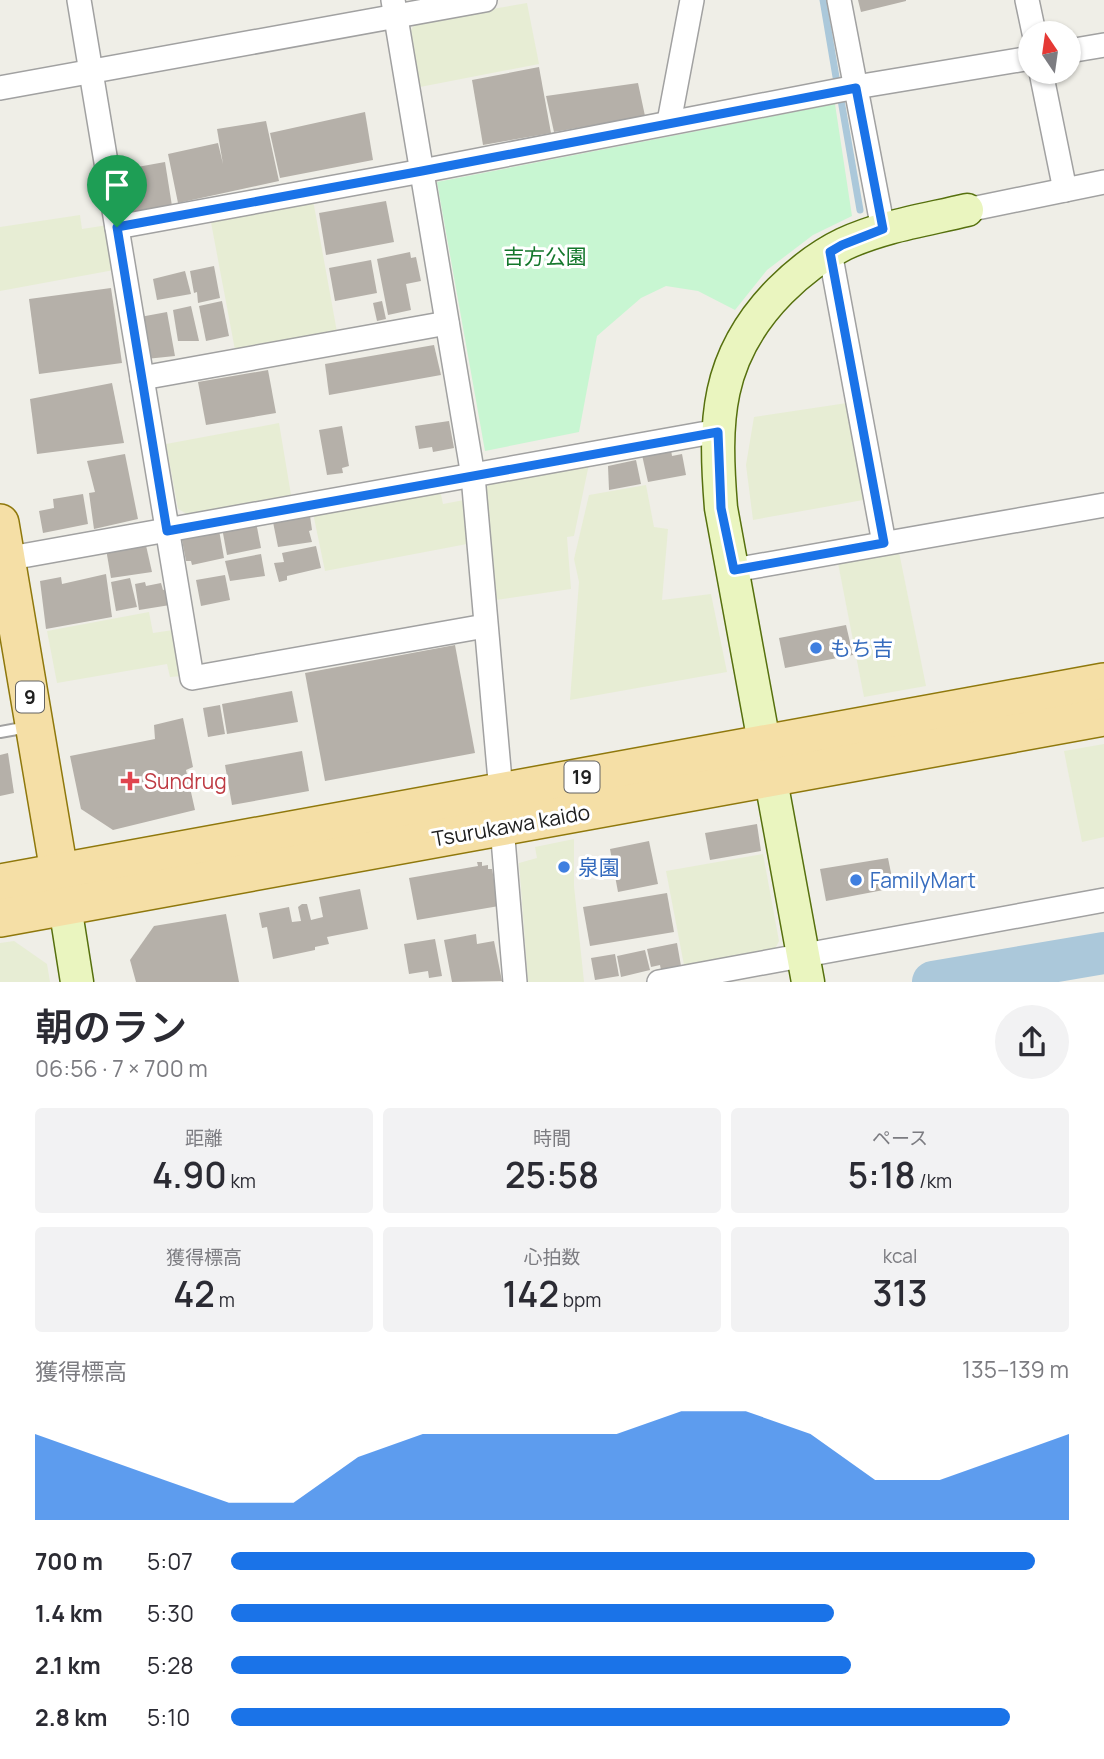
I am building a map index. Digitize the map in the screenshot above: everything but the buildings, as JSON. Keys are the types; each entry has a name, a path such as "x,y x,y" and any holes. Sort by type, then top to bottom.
{"main road":[{"name":"9","path":"0,523 17,729 62,889"},
{"name":"Tsurukawa kaido","path":"768,761 1104,682"},
{"name":"Tsurukawa kaido","path":"0,918 62,889 768,761 1104,717"},
{"name":"Tsurukawa kaido","path":"0,883 62,889"}],"street":[{"path":"79,0 192,678 485,626"},
{"path":"0,88 91,72 394,8 485,0"},
{"path":"669,122 692,0"},
{"path":"839,0 883,229"},
{"path":"1027,0 1031,21"},
{"path":"394,8 472,476 502,809 514,982"},
{"path":"1082,49 1104,45"},
{"path":"117,227 669,122 1018,60"},
{"path":"1043,84 1065,190"},
{"path":"805,968 721,508 718,432 724,383 738,344 763,308 787,284 842,245 883,229 1104,182"},
{"path":"830,252 884,543"},
{"path":"142,378 447,323"},
{"path":"3,560 718,432"},
{"path":"734,570 1104,505"},
{"path":"62,889 77,982"},
{"path":"659,982 805,968 1104,900"}],"green space":[{"path":"527,3 539,64 420,87 411,30 416,22"},
{"name":"吉方公園","path":"835,104 852,216 813,235 767,270 735,310 698,291 666,286 641,298 597,336 579,432 485,451 437,182"},
{"path":"313,200 337,332 235,350 210,217"},
{"path":"80,215 82,229 108,225 114,270 0,291 0,227"},
{"path":"847,403 863,500 753,520 746,465 754,417"},
{"path":"279,423 291,495 187,514 178,509 166,444"},
{"path":"589,464 574,536 567,537 571,589 496,600 486,488 491,482"},
{"path":"646,485 654,527 668,529 662,600 711,594 727,672 570,700 579,582 574,559 589,495"},
{"path":"440,490 443,504 464,500 467,544 325,571 313,513"},
{"path":"899,552 926,686 864,697 838,563"},
{"path":"149,612 153,633 173,630 182,676 170,677 167,664 57,683 47,631"},
{"path":"1104,744 1104,837 1082,842 1064,751"},
{"path":"574,839 574,886 584,982 528,982 519,863 537,858 535,847"},
{"path":"763,854 779,941 774,951 684,965 666,871"},
{"path":"14,941 47,964 50,982 0,982 0,943"}],"waterway":[{"path":"823,0 836,77"},
{"path":"841,100 860,210"},
{"path":"933,982 1104,953"}],"place":[{"name":"もち吉","path":"816,648"},
{"name":"Sundrug","path":"130,781"},
{"name":"泉園","path":"564,867"},
{"name":"FamilyMart","path":"856,880"}],"route":[{"path":"856,88 883,229 830,252 884,543 734,570 721,508 718,432 167,531 117,227 856,88"}]}
